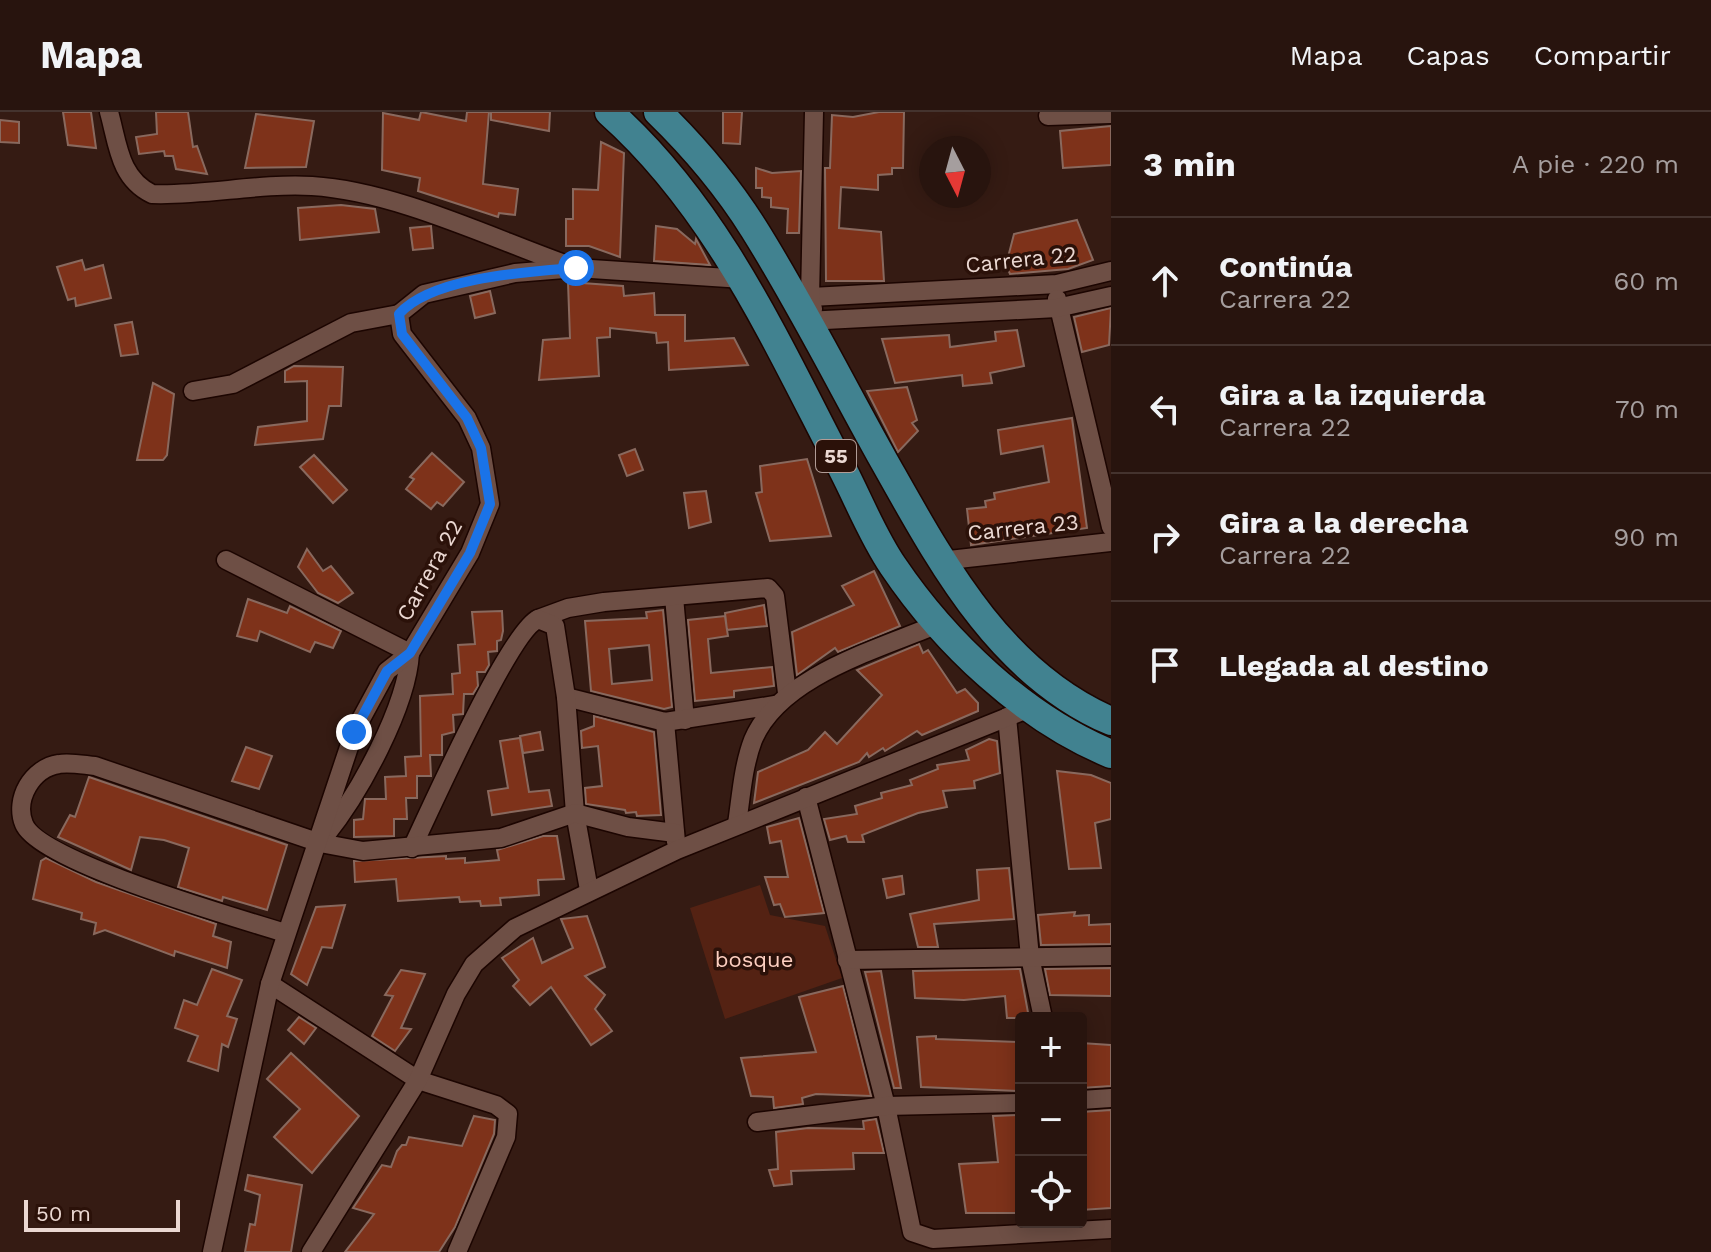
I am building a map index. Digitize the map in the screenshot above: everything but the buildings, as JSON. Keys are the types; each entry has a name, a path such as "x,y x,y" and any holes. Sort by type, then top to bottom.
{"highway":[{"name":"55","path":"609,112 658,161 696,206 743,279 893,566 940,623 998,683 1019,712 1111,754"},
{"name":"55","path":"658,112 730,193 806,309 940,561 995,635 1052,686 1111,721"}],"street":[{"path":"109,112 124,170 135,186 152,194 309,186 343,189 386,200 576,268"},
{"path":"814,112 806,309 1057,308 1111,296"},
{"path":"1048,116 1111,114"},
{"path":"193,391 233,384 351,323 399,314 424,294 515,273 576,268 743,279"},
{"name":"Carrera 22","path":"806,309 1057,284 1111,271"},
{"path":"1057,284 1057,308 1111,527"},
{"name":"Carrera 22","path":"212,1252 270,984 285,933 320,843 354,732 387,671 410,653 470,553 490,504 481,448 467,418 402,334 399,314"},
{"name":"Carrera 23","path":"940,561 1111,542"},
{"path":"226,560 410,653"},
{"path":"412,848 473,720 522,633 538,619 586,605 758,587 773,591 781,699 754,739 737,824"},
{"path":"674,597 685,720"},
{"path":"538,619 555,626 566,697 575,813 589,890"},
{"path":"566,697 665,722 685,720 781,699 847,663 940,623"},
{"name":"Carrera 22","path":"320,843 350,806 409,682 410,653"},
{"path":"311,1252 418,1080 456,994 474,964 515,928 676,841 737,824 1019,712 1030,957 1042,1012"},
{"path":"665,722 676,841"},
{"path":"285,933 88,867 38,842 24,824 20,800 35,776 58,764 95,766 320,843 363,851 501,838 575,813 676,841"},
{"path":"806,797 886,1106 912,1232 933,1239 1005,1243 1111,1229"},
{"path":"847,960 1111,956"},
{"path":"270,984 418,1080 496,1105 508,1114 506,1137 457,1252"},
{"path":"1087,1100 1111,1098"},
{"path":"757,1122 886,1106 1015,1103"}],"green space":[{"name":"bosque","path":"760,885 770,915 825,926 842,978 725,1019 690,908"}],"route":[{"path":"354,732 387,671 410,653 470,553 490,504 481,448 467,418 402,334 398,325 399,314 408,303 424,294 515,273 576,268"}]}
